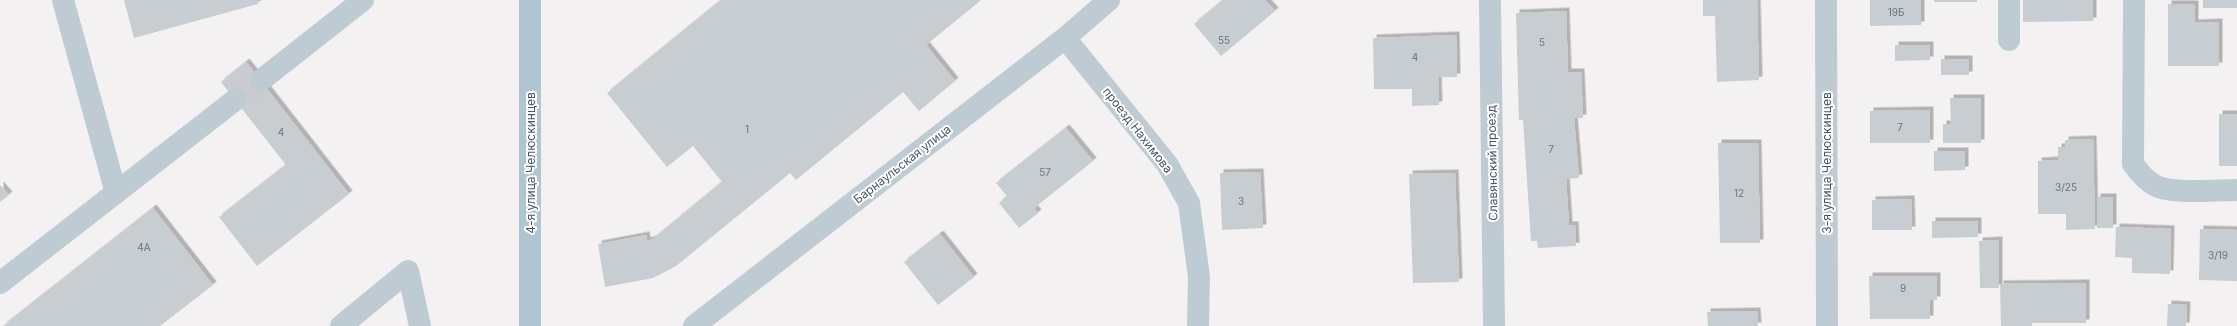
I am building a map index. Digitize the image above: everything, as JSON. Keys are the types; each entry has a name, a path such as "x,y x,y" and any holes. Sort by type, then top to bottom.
{"main road":[{"name":"4-я улица Челюскинцев","path":"530,0 530,326"}],"street":[{"path":"63,0 116,193"},
{"path":"260,81 363,0"},
{"name":"Барнаульская улица","path":"694,326 1064,38 1109,0"},
{"name":"Славянский проезд","path":"1490,0 1494,326"},
{"name":"3-я улица Челюскинцев","path":"1826,0 1826,326"},
{"path":"2009,0 2009,40"},
{"path":"2134,0 2133,164 2143,178 2158,187 2195,190 2237,190"},
{"name":"проезд Нахимова","path":"1064,38 1167,164 1189,203 1199,277 1198,326"},
{"path":"0,283 235,100"},
{"path":"341,326 408,271 420,326"}],"building":[{"path":"124,0 257,0 258,4 134,38"},
{"path":"721,0 981,0 926,45 955,81 919,111 903,92 796,180 790,173 676,266 653,278 605,287 598,244 646,235 647,241 653,239 722,182 693,146 667,167 607,93"},
{"path":"1223,0 1265,0 1275,11 1221,56 1194,24"},
{"path":"1703,0 1757,0 1759,80 1717,82 1715,16 1703,16"},
{"path":"1870,0 1921,0 1921,25 1870,26"},
{"path":"1934,0 1977,0 1977,2 1934,2"},
{"path":"2023,0 2093,0 2093,21 2023,22"},
{"path":"2203,0 2237,0 2237,8 2203,8"},
{"path":"2168,4 2195,4 2195,23 2219,22 2219,66 2168,66"},
{"path":"1566,11 1568,72 1581,72 1583,118 1574,118 1579,178 1566,179 1569,225 1575,225 1576,246 1538,248 1537,241 1531,241 1523,120 1519,120 1516,13"},
{"path":"1456,35 1457,77 1438,77 1439,105 1412,106 1412,89 1374,89 1373,38"},
{"path":"1895,45 1930,45 1930,60 1895,61"},
{"path":"1941,59 1969,59 1969,75 1941,75"},
{"path":"246,62 349,194 257,266 219,217 286,165 221,82"},
{"path":"1950,98 1981,98 1981,143 1943,143 1943,124 1951,124"},
{"path":"1930,110 1930,143 1870,143 1870,111"},
{"path":"2219,114 2237,114 2237,166 2219,166"},
{"path":"1066,128 1093,161 1034,208 1038,213 1019,228 999,203 1007,196 996,183"},
{"path":"2093,139 2095,229 2066,230 2066,214 2038,214 2038,161 2058,160 2058,147 2065,147 2065,140"},
{"path":"1718,143 1758,143 1760,243 1720,243"},
{"path":"1934,151 1965,151 1965,170 1934,171"},
{"path":"1260,172 1263,228 1222,230 1220,173"},
{"path":"1455,173 1459,282 1413,283 1409,174"},
{"path":"0,185 9,195 0,202"},
{"path":"2097,197 2113,197 2113,228 2097,228"},
{"path":"1911,199 1912,230 1872,230 1872,200"},
{"path":"153,208 213,285 160,326 3,326"},
{"path":"1932,221 1978,221 1978,237 1932,238"},
{"path":"2116,227 2171,229 2170,274 2132,273 2132,258 2115,257"},
{"path":"2200,229 2237,230 2237,281 2199,280"},
{"path":"940,234 974,277 938,305 904,262"},
{"path":"1999,240 1999,288 1980,288 1979,241"},
{"path":"1869,276 1937,276 1937,300 1930,300 1930,319 1870,319"},
{"path":"2086,283 2086,323 2032,323 2032,326 2001,326 2000,284"},
{"path":"2168,304 2187,305 2186,326 2167,326"},
{"path":"1757,311 1758,326 1708,326 1707,312"}],"tunnel":[{"path":"235,100 260,81"}]}
